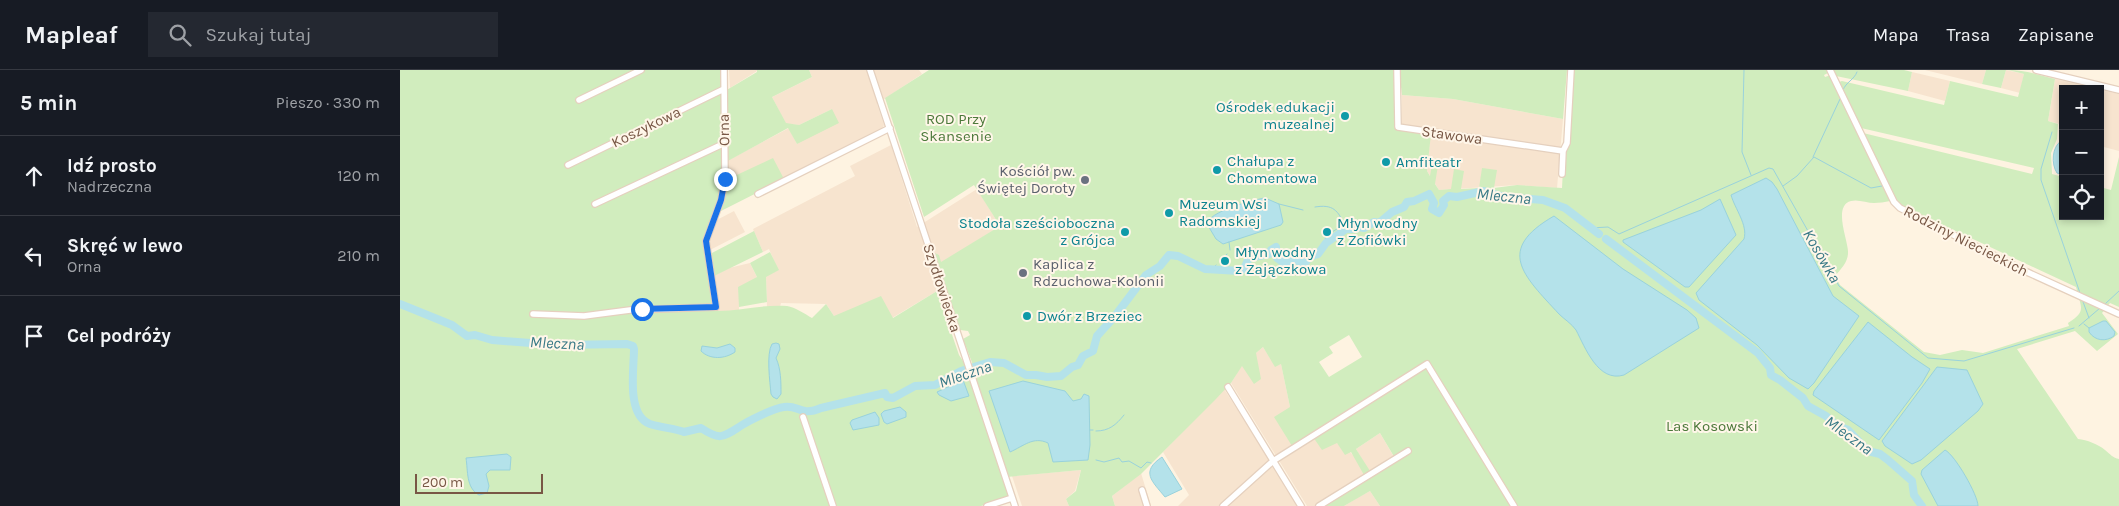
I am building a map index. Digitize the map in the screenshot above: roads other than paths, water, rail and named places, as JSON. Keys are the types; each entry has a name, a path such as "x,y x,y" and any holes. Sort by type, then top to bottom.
{"street":[{"path":"579,100 641,70"},
{"name":"Orna","path":"533,314 584,316 636,310 716,307 706,241 721,200 725,179 724,70"},
{"name":"Szydłowiecka","path":"870,70 1015,506"},
{"name":"Stawowa","path":"1397,70 1398,127 1563,151"},
{"path":"1562,174 1571,70"},
{"name":"Rodziny Niecieckich","path":"1830,70 1894,202 1900,208 2027,272 2119,314"},
{"path":"2036,70 2119,90"},
{"name":"Koszykowa","path":"568,165 724,89"},
{"path":"758,194 890,128"},
{"path":"594,204 725,143"},
{"path":"1224,506 1273,461 1427,364 1514,506"},
{"path":"1228,387 1300,506"},
{"path":"803,417 833,506"},
{"path":"1319,506 1408,451"},
{"path":"1142,490 1147,506"},
{"path":"987,506 1012,498"}],"water":[{"path":"2058,144 2059,174 2055,169 2053,161 2054,151"},
{"path":"1766,178 1777,189 1833,296 1859,316 1808,389 1789,378 1757,345 1699,300 1696,293 1744,239 1743,223 1731,195"},
{"path":"1265,198 1279,204 1283,222 1281,225 1223,244 1216,239 1207,224 1209,220 1232,207"},
{"path":"1720,199 1736,235 1689,287 1685,287 1623,242 1623,240 1701,210"},
{"path":"1554,216 1623,269 1687,310 1696,318 1699,328 1624,375 1615,376 1607,374 1600,369 1588,354 1576,330 1535,287 1526,275 1521,263 1520,252 1525,240 1536,228"},
{"path":"2106,321 2115,332 2114,336 2104,340 2097,339 2089,332 2089,328"},
{"path":"1868,322 1930,369 1922,383 1879,440 1813,395 1814,391"},
{"path":"730,344 735,348 735,352 727,356 713,357 701,351 702,346 717,348"},
{"path":"772,344 779,344 780,349 776,358 780,371 781,385 781,394 777,399 771,394 769,368 770,349"},
{"path":"1937,367 1967,370 1983,404 1978,411 1921,460 1912,464 1885,446 1882,441"},
{"path":"963,380 969,396 951,401 937,392"},
{"path":"1023,381 1065,391 1073,401 1081,399 1084,394 1089,396 1090,445 1088,460 1053,462 1048,443 1043,441 1033,441 1010,452 989,391"},
{"path":"900,407 906,412 906,417 887,424 884,422 881,414 884,411"},
{"path":"875,412 879,418 879,425 853,430 850,423 852,420"},
{"path":"1945,450 1954,459 1965,476 1978,506 1938,506 1921,474 1922,470"},
{"path":"507,454 511,457 510,470 490,470 486,474 489,486 487,493 479,495 475,492 468,479 466,458"},
{"path":"1162,457 1182,489 1165,497 1150,477 1151,467"}],"waterway":[{"path":"1744,70 1742,152 1751,175"},
{"path":"1843,90 1857,72"},
{"path":"1813,157 1840,99"},
{"path":"2052,132 2041,169 2041,180 2080,293"},
{"path":"1783,186 1797,176 1814,157 1871,188 1882,186"},
{"name":"Kosówka","path":"1591,228 1608,227 1619,234 1769,168 1773,169 1839,286 1928,358 1964,361 2074,328"},
{"name":"Mleczna","path":"400,304 452,325 467,336 475,335 492,340 556,345 627,344 633,346 634,402 642,419 650,424 684,432 701,428 716,436 720,436 761,415 780,408 793,407 808,411 885,393 887,397 893,398 915,386 935,385 961,371 990,362 1004,363 1026,375 1061,376 1072,367 1078,365 1083,356 1093,351 1097,336 1115,316 1146,275 1160,266 1169,255 1178,256 1205,269 1240,271 1244,269 1249,258 1269,254 1276,247 1277,258 1284,263 1291,262 1296,257 1299,262 1306,262 1309,257 1318,254 1326,243 1346,229 1364,228 1374,222 1379,223 1392,212 1404,207 1407,202 1429,194 1434,203 1432,209 1439,213 1444,205 1443,201 1449,196 1457,197 1484,191 1505,197 1543,200 1565,208 1599,234"},
{"path":"1279,204 1303,210"},
{"path":"1315,207 1331,207 1340,216 1345,226"},
{"path":"1329,234 1343,225"},
{"name":"Mleczna","path":"1325,236 1326,243"},
{"name":"Mleczna","path":"1606,239 1758,353 1770,368 1771,375 1803,398 1808,406 1826,416 1836,425 1848,430 1868,451 1880,454 1888,460 1912,481 1914,495 1922,506"},
{"path":"1229,242 1230,250"},
{"path":"1221,261 1227,254"},
{"name":"Mleczna","path":"1212,270 1216,265"},
{"name":"Kosówka","path":"2105,304 2119,291"},
{"path":"2082,299 2089,318"},
{"name":"Kosówka","path":"2079,326 2100,308"},
{"path":"2084,324 2089,328"},
{"path":"1096,431 1112,427 1124,415"},
{"path":"1096,460 1104,462 1119,458 1122,462 1129,461 1141,468 1147,462 1151,463"}],"place":[{"name":"Ośrodek edukacji muzealnej","path":"1345,116"},
{"name":"Amfiteatr","path":"1386,162"},
{"name":"Chałupa z Chomentowa","path":"1217,170"},
{"name":"Kościół pw. Świętej Doroty","path":"1085,180"},
{"name":"Muzeum Wsi Radomskiej","path":"1169,213"},
{"name":"Stodoła sześcioboczna z Grójca","path":"1125,232"},
{"name":"Młyn wodny z Zofiówki","path":"1327,232"},
{"name":"Młyn wodny z Zajączkowa","path":"1225,261"},
{"name":"Kaplica z Rdzuchowa-Kolonii","path":"1023,273"},
{"name":"Dwór z Brzeziec","path":"1027,316"}],"park label":[{"name":"ROD Przy Skansenie","path":"956,128"},
{"name":"Las Kosowski","path":"1712,426"}]}
